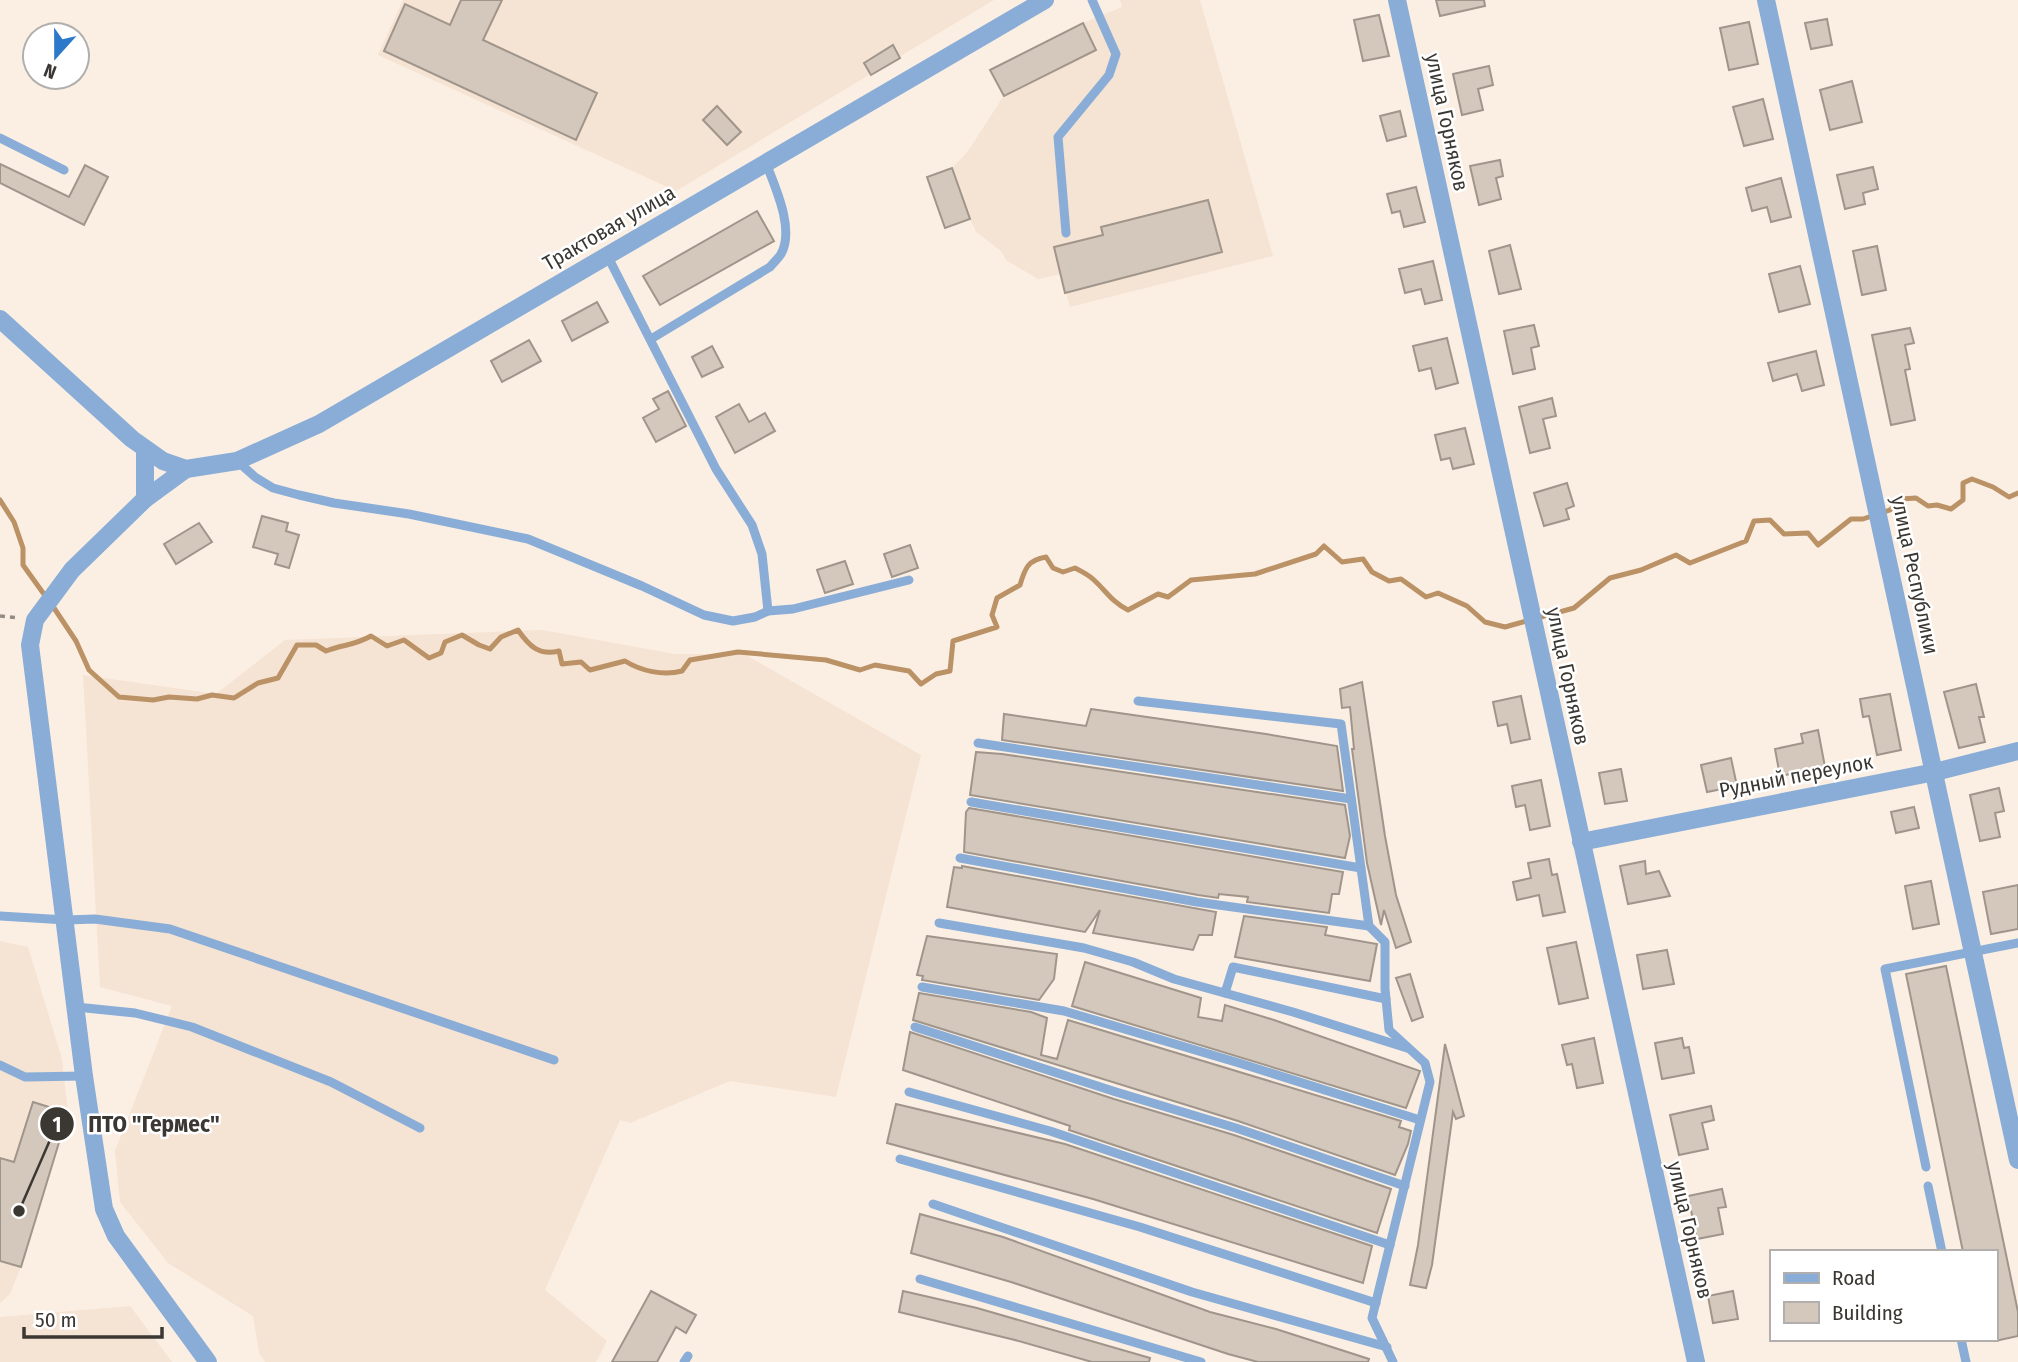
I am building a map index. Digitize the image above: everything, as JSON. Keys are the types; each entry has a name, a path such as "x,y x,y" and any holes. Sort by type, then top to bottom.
{"street":[{"name":"Трактовая улица","path":"186,469 237,461 319,424 1045,0"},
{"name":"улица Горняков","path":"1397,0 1696,1362"},
{"name":"улица Республики","path":"1766,0 2018,1160"},
{"path":"0,320 145,451 186,469"},
{"path":"145,451 145,499"},
{"path":"186,469 145,499 72,570 35,620 30,646 84,1076 104,1209 116,1236 208,1362"},
{"name":"Рудный переулок","path":"1581,842 1935,772 2018,751"}],"lane":[{"path":"1066,233 1058,137 1109,75 1116,54 1092,0"},
{"path":"0,138 64,170"},
{"path":"651,339 770,267 782,253 785,234 782,205 765,163"},
{"path":"607,255 716,469 752,525 762,554 768,611"},
{"path":"237,461 273,488 299,495 528,538 704,615 733,621 909,580"},
{"path":"1138,701 1341,724 1369,926 1385,942 1389,1030 1424,1063 1430,1082 1372,1318 1393,1362"},
{"path":"978,743 1351,799"},
{"path":"971,802 1361,869"},
{"path":"960,858 1197,902 1369,926"},
{"path":"0,916 95,919 170,929 554,1060"},
{"path":"939,923 1084,948 1133,962 1174,979 1409,1048"},
{"path":"1926,1167 1885,970 2018,943"},
{"path":"1225,993 1233,967 1386,999"},
{"path":"922,987 1064,1011 1420,1120"},
{"path":"76,1007 135,1013 192,1027 331,1082 420,1128"},
{"path":"915,1027 1236,1128 1405,1186"},
{"path":"0,1065 25,1077 84,1076"},
{"path":"909,1093 1050,1131 1390,1244"},
{"path":"900,1159 1140,1227 1376,1303"},
{"path":"1928,1186 1942,1250"},
{"path":"933,1204 1192,1292 1387,1348"},
{"path":"920,1279 1201,1362"},
{"path":"1961,1341 1966,1362"}],"shaded area":[{"path":"403,0 994,0 676,191 378,55"},
{"path":"1120,0 1200,0 1273,256 1070,307 1061,274 1038,279 1006,260 1001,251 976,232 970,219 945,228 927,177 952,168 968,151 1003,97 990,70 1083,23 1122,7"},
{"path":"542,630 675,654 744,654 921,755 836,1097 730,1081 630,1123 620,1120 545,1290 607,1341 596,1362 265,1362 259,1353 253,1316 168,1263 120,1202 115,1151 172,1006 100,987 83,675 216,694 285,640"},
{"path":"0,941 28,947 62,1059 68,1113 21,1267 10,1294 0,1303"},
{"path":"130,1306 172,1362 0,1362 0,1317"}],"building":[{"path":"461,0 502,0 483,40 597,93 576,140 384,51 405,4 450,25"},
{"path":"1436,0 1484,0 1485,6 1440,16"},
{"path":"1379,15 1389,56 1363,61 1354,20"},
{"path":"1827,19 1832,45 1811,49 1805,23"},
{"path":"1749,22 1758,64 1729,70 1720,28"},
{"path":"1083,23 1096,50 1004,96 990,70"},
{"path":"893,45 900,58 871,75 864,63"},
{"path":"1489,66 1493,85 1478,89 1483,110 1462,115 1453,74"},
{"path":"1852,81 1862,122 1830,130 1820,90"},
{"path":"1763,99 1773,139 1744,146 1733,107"},
{"path":"717,106 741,132 727,145 703,120"},
{"path":"1400,111 1406,136 1387,141 1380,116"},
{"path":"1500,160 1503,176 1496,178 1501,199 1479,205 1470,166"},
{"path":"0,164 69,197 85,165 108,177 84,225 0,183"},
{"path":"1873,167 1878,189 1863,193 1865,204 1845,209 1837,175"},
{"path":"952,168 970,219 945,228 927,177"},
{"path":"1781,178 1791,217 1771,222 1767,207 1752,211 1746,188"},
{"path":"1416,187 1425,222 1404,227 1400,211 1392,213 1387,194"},
{"path":"1208,200 1222,252 1065,293 1054,247 1103,235 1101,227"},
{"path":"757,211 774,241 660,305 643,276"},
{"path":"1510,245 1521,289 1499,294 1489,251"},
{"path":"1877,246 1886,290 1862,295 1853,251"},
{"path":"1433,261 1442,300 1425,304 1421,289 1405,293 1399,269"},
{"path":"1800,266 1810,304 1779,312 1769,274"},
{"path":"597,302 608,322 572,341 562,321"},
{"path":"1534,325 1539,346 1531,348 1535,369 1513,374 1504,331"},
{"path":"1910,328 1914,343 1905,345 1910,369 1905,370 1915,420 1891,425 1872,335"},
{"path":"1447,338 1458,383 1436,389 1431,368 1419,371 1413,346"},
{"path":"529,340 541,361 502,382 491,361"},
{"path":"712,346 723,367 702,377 692,357"},
{"path":"1816,351 1824,385 1802,391 1797,374 1773,381 1768,363"},
{"path":"668,391 686,426 656,442 643,418 659,409 653,399"},
{"path":"1552,398 1556,416 1543,419 1550,448 1530,453 1519,407"},
{"path":"739,404 749,422 765,413 775,431 735,453 716,417"},
{"path":"1465,428 1474,464 1453,469 1450,458 1441,460 1435,435"},
{"path":"1567,483 1574,506 1566,509 1569,519 1544,526 1534,493"},
{"path":"262,516 288,523 286,531 299,535 289,568 275,564 278,554 253,547"},
{"path":"199,523 212,542 176,564 164,544"},
{"path":"910,545 918,568 892,577 884,554"},
{"path":"845,561 853,584 825,593 817,570"},
{"path":"1362,682 1396,895 1411,942 1396,948 1384,910 1381,925 1367,863 1352,749 1350,707 1342,708 1340,689"},
{"path":"1976,684 1984,717 1979,717 1985,742 1959,748 1944,692"},
{"path":"1890,694 1901,750 1877,755 1869,716 1863,717 1860,699"},
{"path":"1521,696 1530,739 1511,743 1507,724 1498,726 1493,702"},
{"path":"1091,709 1337,746 1343,791 1002,740 1004,714 1086,726"},
{"path":"1818,730 1825,767 1780,776 1775,749 1803,743 1801,734"},
{"path":"976,752 1345,805 1350,836 1345,858 970,795"},
{"path":"1731,758 1737,786 1707,792 1701,765"},
{"path":"1621,769 1627,801 1605,804 1599,773"},
{"path":"1541,780 1550,826 1530,830 1525,805 1516,807 1512,786"},
{"path":"1999,788 2004,811 1995,813 2000,837 1980,841 1970,795"},
{"path":"1914,807 1919,828 1896,833 1891,812"},
{"path":"969,808 1343,872 1339,894 1332,894 1329,913 1247,902 1248,897 1219,894 1218,898 1198,895 964,852 966,812"},
{"path":"1549,859 1552,875 1557,874 1565,912 1543,916 1539,895 1517,900 1513,882 1531,878 1528,863"},
{"path":"1645,861 1646,874 1659,871 1670,896 1628,904 1620,866"},
{"path":"962,866 1216,912 1212,935 1199,935 1193,950 1093,933 1100,910 1085,932 947,907 954,867"},
{"path":"1931,881 1939,924 1913,929 1905,886"},
{"path":"2018,885 2018,929 1991,934 1983,892"},
{"path":"1244,916 1327,927 1325,935 1377,944 1370,981 1235,957"},
{"path":"927,936 1057,954 1054,979 1039,1000 922,980 923,976 917,975"},
{"path":"1576,942 1588,998 1559,1004 1547,948"},
{"path":"1667,950 1674,984 1643,989 1637,955"},
{"path":"1085,962 1201,998 1198,1017 1222,1021 1225,1005 1420,1071 1406,1108 1072,1006"},
{"path":"1946,966 2018,1312 2018,1336 1997,1341 1997,1250 1963,1250 1906,974"},
{"path":"1410,974 1423,1017 1412,1021 1396,978"},
{"path":"919,993 1031,1012 1047,1018 1041,1055 1057,1059 1068,1020 1401,1121 1399,1127 1411,1131 1408,1144 1395,1175 1238,1121 913,1020"},
{"path":"910,1032 1234,1135 1391,1189 1377,1233 1069,1130 1070,1126 903,1070"},
{"path":"1594,1038 1603,1083 1577,1088 1572,1064 1567,1065 1562,1045"},
{"path":"1682,1038 1684,1048 1689,1047 1694,1073 1662,1079 1655,1043"},
{"path":"1445,1044 1464,1116 1456,1119 1453,1112 1432,1265 1426,1288 1410,1285 1418,1245"},
{"path":"33,1102 68,1113 21,1267 0,1261 0,1158 14,1162"},
{"path":"896,1104 1065,1144 1372,1246 1363,1283 1093,1199 887,1143"},
{"path":"1711,1106 1714,1120 1702,1123 1708,1149 1679,1155 1670,1115"},
{"path":"1722,1189 1726,1207 1718,1208 1723,1234 1697,1239 1688,1196"},
{"path":"920,1214 1003,1237 1210,1312 1276,1329 1369,1359 1368,1362 1258,1362 1011,1282 911,1253"},
{"path":"651,1291 696,1315 686,1333 676,1327 657,1362 612,1362"},
{"path":"903,1291 977,1308 1150,1358 1149,1362 1092,1362 899,1312"},
{"path":"1733,1291 1738,1319 1713,1323 1708,1296"}],"waterway":[{"path":"52,605 76,641 89,670 119,697 153,700 169,697 197,699 212,695 234,698 258,683 278,678 297,645 316,645 326,651 371,636 387,646 404,640 429,658 441,653 445,642 462,635 490,649 501,637 518,630 526,641 540,651 559,651 562,664 581,662 590,670 625,661 652,672 667,673 682,671 690,660 738,652 826,660 860,670 875,665 909,671 921,684 936,674 950,671 953,641 997,627 992,615 997,598 1020,585 1026,569 1040,558 1046,557 1053,568 1063,572 1075,568 1087,575 1113,600 1128,610 1158,594 1168,597 1191,580 1255,574 1316,554 1324,546 1342,562 1363,559 1372,572 1389,581 1401,579 1426,597 1438,593 1467,606 1485,622 1505,627 1574,608 1610,578 1641,570 1676,555 1690,563 1746,541 1754,521 1770,520 1784,534 1808,533 1818,545 1851,519 1863,519 1890,510 1901,499 1916,498 1928,506 1937,505 1951,509 1963,500 1963,483 1972,479 2009,497 2018,493"},
{"path":"0,500 14,522 23,548 23,565 46,597"}],"place":[{"name":"ПТО \"Гермес\"","path":"19,1211"}]}
